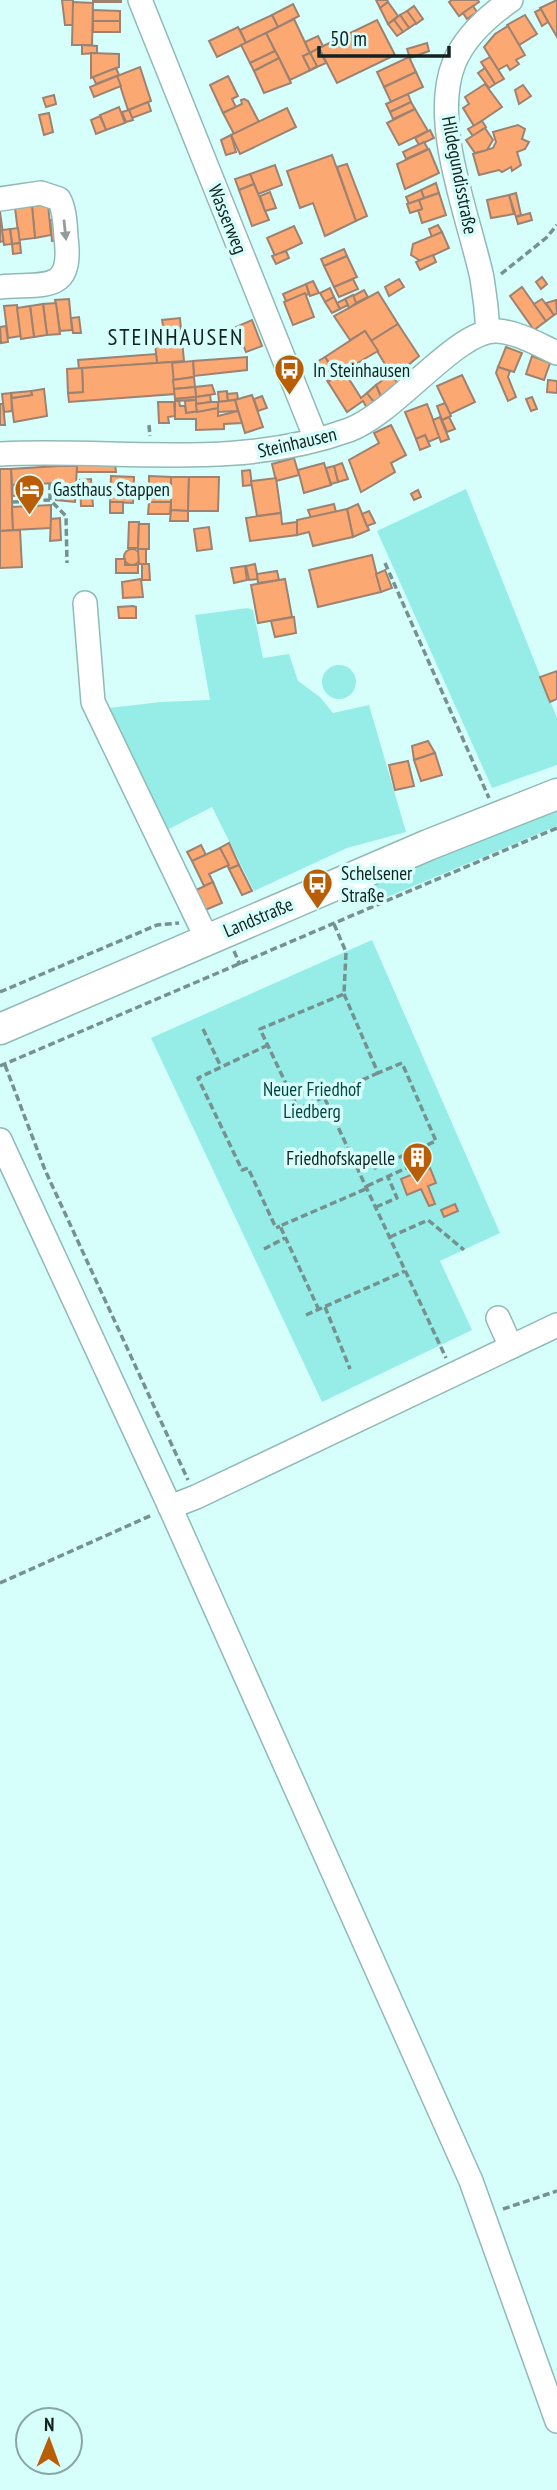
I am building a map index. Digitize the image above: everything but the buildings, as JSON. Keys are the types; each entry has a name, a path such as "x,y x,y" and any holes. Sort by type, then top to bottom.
{"main road":[{"name":"Landstraße","path":"0,1029 207,939 557,793"}],"street":[{"name":"Wasserweg","path":"140,0 316,439"},
{"name":"Hildegundisstraße","path":"488,331 484,287 449,138 448,90 455,61 467,41 487,19 511,0"},
{"path":"0,199 41,193 57,197 62,205 68,257 67,269 58,281 0,288"},
{"name":"Steinhausen","path":"0,454 212,456 256,451 316,439 350,429 382,413 465,341 488,331"},
{"path":"488,331 510,334 557,354"},
{"path":"85,603 93,702 207,939"},
{"path":"0,1140 170,1507 485,2215 557,2421"},
{"path":"498,1318 512,1347"},
{"path":"170,1507 557,1325"}],"path":[{"path":"484,287 546,238 557,225"},
{"path":"50,483 50,500 66,516 67,563"},
{"path":"12,502 50,500"},
{"path":"385,564 497,817"},
{"path":"196,1497 45,1170 3,1065 557,828"},
{"path":"334,924 346,951 344,994 378,1073"},
{"path":"344,994 260,1029 298,1109 402,1063 436,1141 375,1168 371,1160 358,1166"},
{"path":"203,1029 221,1067"},
{"path":"268,1045 198,1078 242,1170 247,1168 276,1228 413,1165 408,1154"},
{"path":"324,1097 453,1376"},
{"path":"376,1207 397,1198 388,1177"},
{"path":"390,1237 428,1220 464,1250"},
{"path":"280,1226 319,1310"},
{"path":"264,1248 285,1238"},
{"path":"306,1315 405,1271"},
{"path":"325,1307 350,1369"},
{"path":"0,1583 170,1507"},
{"path":"485,2215 557,2190"}],"green space":[{"path":"466,489 557,718 557,765 492,788 377,531"},
{"path":"248,608 253,610 263,658 289,654 298,681 320,697 333,713 369,705 406,832 347,848 254,891 212,807 159,834 100,709 210,700 195,615"},
{"path":"339,665 351,670 356,682 351,694 339,699 327,694 322,682 327,670"},
{"path":"557,802 557,826 373,903 365,881"},
{"name":"Neuer Friedhof Liedberg","path":"372,940 500,1233 440,1261 472,1330 322,1402 151,1038"}],"place":[{"name":"In Steinhausen","path":"290,397"},
{"name":"Gasthaus Stappen","path":"30,516"},
{"name":"Schelsener Straße","path":"318,911"},
{"name":"Friedhofskapelle","path":"418,1185"}],"district":[{"name":"STEINHAUSEN","path":"176,336"}]}
